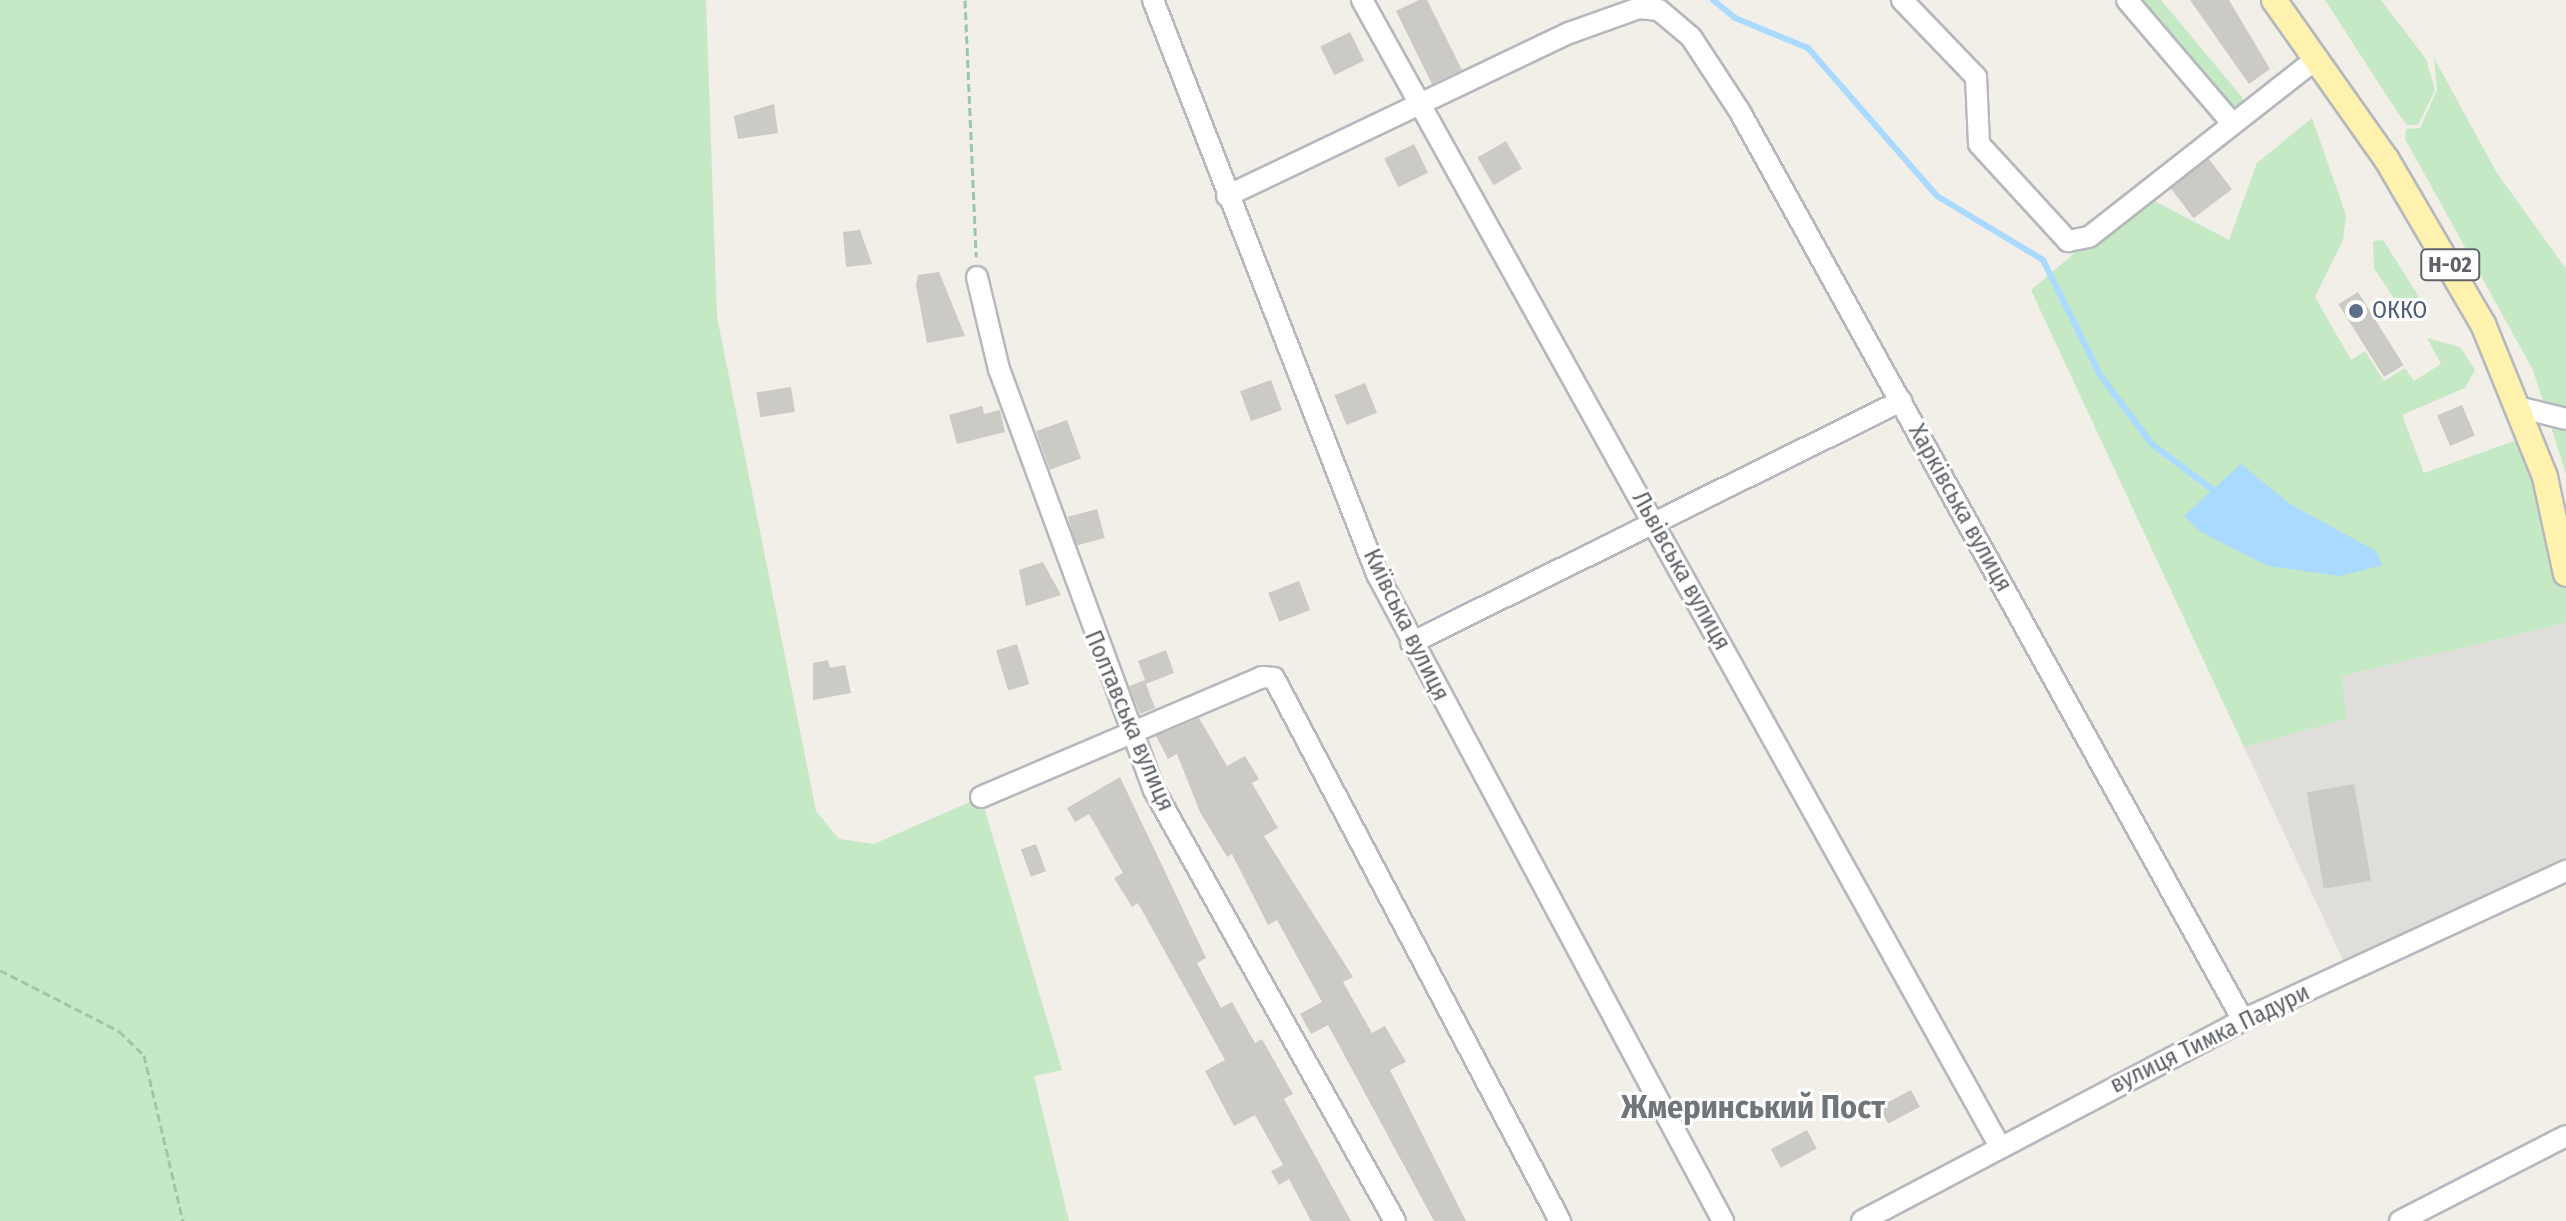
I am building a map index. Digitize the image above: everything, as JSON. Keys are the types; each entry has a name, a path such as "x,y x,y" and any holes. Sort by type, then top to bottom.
{"main road":[{"name":"Н-02","path":"2274,0 2317,58 2439,245 2522,408 2566,564"}],"street":[{"name":"Київська вулиця","path":"1153,0 1227,196 1411,643 1723,1221"},
{"name":"Львівська вулиця","path":"1362,0 1998,1143"},
{"path":"1902,0 1972,70 1979,144 2059,238 2089,237 2317,58"},
{"path":"2127,0 2232,123"},
{"name":"Харківська вулиця","path":"1419,106 1612,15 1659,10 1691,37 1740,112 2243,1020"},
{"path":"1227,196 1419,106"},
{"name":"Полтавська вулиця","path":"977,277 999,369 1128,731 1395,1221"},
{"path":"1411,643 1901,401"},
{"path":"2522,408 2566,419"},
{"path":"981,797 1128,731 1262,677 1274,678 1560,1221"},
{"name":"вулиця Тимка Падури","path":"1862,1221 1998,1143 2243,1020 2566,871"},
{"path":"2400,1221 2566,1136"}],"path":[{"path":"965,0 977,277"},
{"path":"0,970 119,1031 144,1055 183,1221"}],"shaded area":[{"path":"2566,623 2566,871 2349,973 2244,747 2347,719 2342,676"}],"green space":[{"path":"0,0 706,0 717,317 816,811 839,839 874,844 981,797 1062,1070 1034,1076 1069,1221 0,1221"},
{"path":"2127,0 2161,0 2251,108 2232,123"},
{"path":"2325,0 2381,0 2426,59 2435,90 2418,125 2407,125 2398,113"},
{"path":"2434,58 2497,173 2566,269 2566,474 2533,370 2405,139 2406,129 2420,128 2437,90"},
{"path":"2312,118 2346,215 2343,240 2315,297 2351,360 2365,351 2384,381 2405,368 2414,381 2441,364 2427,338 2460,347 2475,370 2465,388 2402,415 2424,473 2531,435 2566,574 2566,623 2342,676 2347,719 2244,747 2031,290 2143,195 2229,240 2257,163"},
{"path":"2383,240 2421,300 2417,312 2397,303 2374,268 2373,241"}],"water":[{"path":"2241,464 2290,504 2376,551 2382,565 2340,576 2268,566 2201,532 2184,516"}],"building":[{"path":"1419,0 1427,0 1462,70 1432,84 1396,11"},
{"path":"2190,0 2229,0 2270,69 2249,84"},
{"path":"1350,32 1364,61 1334,75 1320,46"},
{"path":"774,104 778,133 738,139 734,116"},
{"path":"1506,141 1522,169 1493,185 1477,158"},
{"path":"1414,144 1428,173 1398,187 1384,158"},
{"path":"2209,159 2232,189 2194,218 2171,188"},
{"path":"860,230 872,264 846,267 843,232"},
{"path":"939,272 965,336 927,343 916,285 918,275"},
{"path":"2358,292 2404,365 2384,377 2338,304"},
{"path":"1271,380 1282,410 1251,421 1240,391"},
{"path":"1365,383 1377,413 1346,425 1334,395"},
{"path":"791,387 795,412 760,417 756,392"},
{"path":"2462,405 2475,435 2450,446 2437,416"},
{"path":"982,406 984,414 1000,410 1005,432 957,444 949,415"},
{"path":"1067,420 1081,459 1050,470 1036,431"},
{"path":"1097,509 1105,538 1076,546 1068,517"},
{"path":"1043,562 1061,595 1026,606 1019,570"},
{"path":"1299,581 1310,610 1279,622 1268,593"},
{"path":"1017,644 1029,684 1008,691 996,650"},
{"path":"1166,650 1174,673 1146,684 1155,708 1140,714 1129,686 1145,680 1138,661"},
{"path":"828,660 830,668 845,665 851,693 813,700 813,663"},
{"path":"1199,718 1227,766 1245,756 1259,779 1252,783 1278,828 1264,836 1353,977 1343,982 1372,1033 1385,1026 1406,1062 1390,1070 1466,1221 1434,1221 1328,1025 1311,1034 1300,1014 1322,1002 1277,920 1268,925 1232,854 1227,857 1200,812 1177,754 1168,759 1156,736"},
{"path":"1120,777 1206,958 1197,963 1221,1008 1232,1002 1255,1043 1262,1039 1293,1094 1284,1099 1351,1221 1311,1221 1289,1179 1279,1185 1271,1171 1283,1165 1255,1115 1234,1126 1205,1071 1225,1060 1138,903 1132,907 1114,878 1123,873 1089,814 1075,822 1067,808"},
{"path":"2354,784 2371,881 2324,889 2307,792"},
{"path":"1036,844 1046,871 1031,877 1021,849"},
{"path":"1911,1090 1920,1107 1888,1124 1879,1107"},
{"path":"1807,1130 1817,1149 1781,1168 1771,1149"}],"waterway":[{"path":"1713,0 1735,18 1808,48 1937,196 2043,260 2100,375 2152,444 2213,490"}],"place":[{"name":"ОККО","path":"2356,311"}],"district":[{"name":"Жмеринський Пост","path":"1753,1107"}]}
